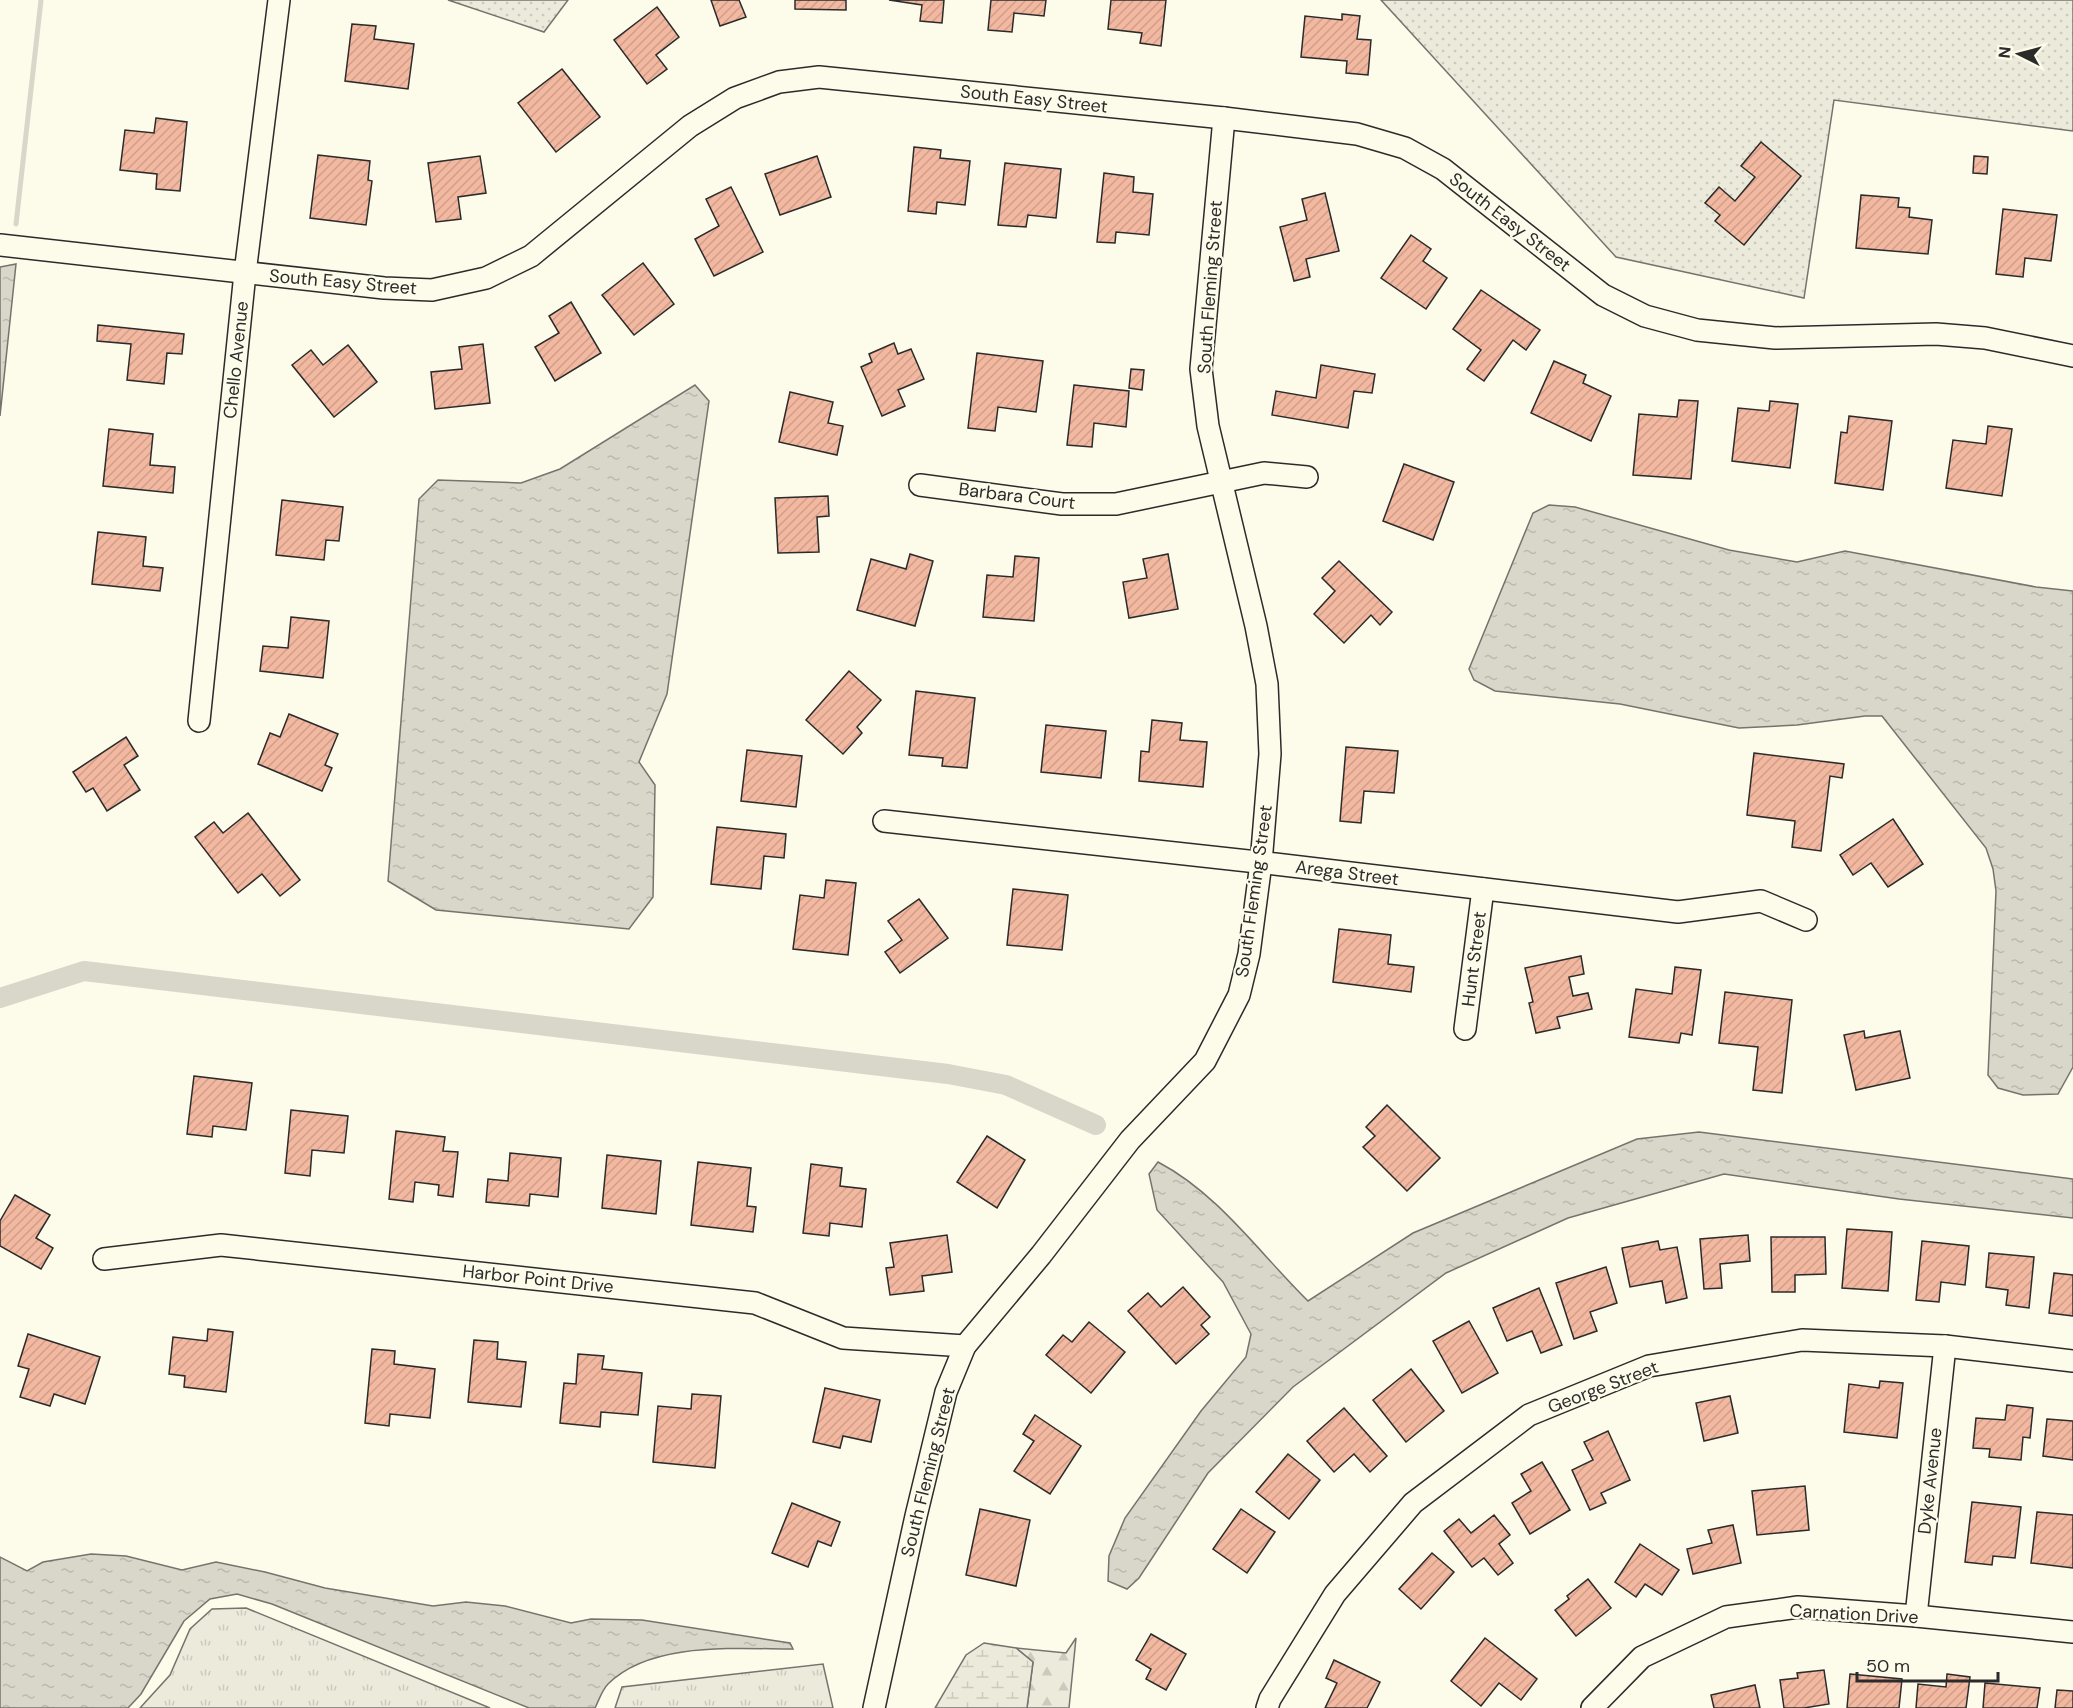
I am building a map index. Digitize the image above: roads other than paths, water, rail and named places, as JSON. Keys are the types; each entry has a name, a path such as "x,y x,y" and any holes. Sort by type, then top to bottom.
{"street":[{"name":"Chello Avenue","path":"199,721 245,273 279,0"},
{"name":"South Easy Street","path":"0,245 384,288 432,290 486,278 531,256 690,126 735,98 779,82 819,77 1224,118 1357,134 1405,148 1443,169 1603,295 1645,316 1697,330 1775,338 1936,334 1985,338 2073,356"},
{"name":"South Fleming Street","path":"874,1708 946,1392 965,1346 1041,1255 1130,1140 1205,1061 1239,995 1249,954 1261,863 1270,754 1267,684 1256,626 1208,426 1201,369 1224,118"},
{"name":"Barbara Court","path":"920,484 1062,504 1116,504 1264,473 1307,477"},
{"name":"Arega Street","path":"884,821 1678,912 1761,901 1806,920"},
{"name":"Hunt Street","path":"1465,1029 1483,889"},
{"name":"Harbor Point Drive","path":"104,1259 221,1245 755,1303 843,1338 965,1346"},
{"name":"George Street","path":"1267,1708 1270,1699 1335,1594 1413,1503 1529,1415 1649,1366 1802,1340 1945,1346 2073,1361"},
{"name":"Dyke Avenue","path":"1916,1616 1945,1346"},
{"name":"Carnation Drive","path":"1592,1708 1642,1657 1726,1617 1798,1607 2073,1632"}],"water":[{"path":"16,264 0,416 0,267"},
{"path":"695,385 709,401 667,694 639,762 655,785 653,897 629,929 436,910 388,881 419,499 438,480 521,483 560,469"},
{"path":"1549,505 1575,507 1729,550 1797,562 1845,551 2036,587 2073,591 2073,1067 2058,1094 2023,1095 1998,1088 1988,1075 1996,891 1993,869 1986,848 1882,716 1797,725 1739,728 1620,704 1495,691 1474,680 1469,669 1533,513"},
{"path":"1699,1132 2073,1179 2073,1218 1899,1199 1724,1174 1568,1218 1446,1273 1293,1387 1208,1473 1139,1578 1127,1589 1108,1581 1109,1556 1125,1518 1201,1411 1246,1357 1251,1334 1223,1282 1157,1210 1149,1174 1158,1162 1180,1175 1220,1208 1308,1301 1413,1233 1637,1139"},
{"path":"91,1554 126,1556 182,1570 216,1562 325,1588 433,1606 466,1602 505,1606 571,1623 591,1619 642,1620 790,1643 793,1649 696,1650 671,1654 647,1660 626,1670 606,1686 595,1708 529,1708 272,1604 237,1594 210,1599 184,1621 141,1694 128,1708 0,1708 0,1557 27,1571 43,1562"}],"waterway":[{"path":"16,224 41,0"},
{"path":"0,998 84,971 948,1074 1006,1085 1096,1125"}]}
